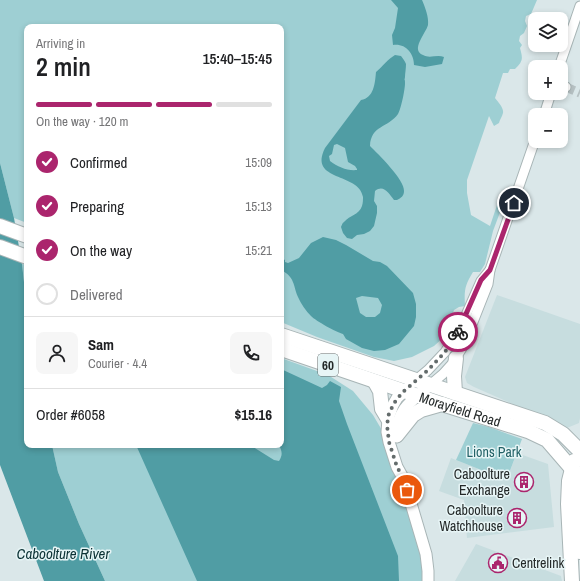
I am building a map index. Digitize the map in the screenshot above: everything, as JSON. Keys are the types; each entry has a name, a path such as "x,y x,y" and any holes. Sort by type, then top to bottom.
{"main road":[{"path":"0,226 24,235"},
{"path":"0,247 24,256"},
{"name":"Morayfield Road","path":"284,336 545,423 563,434 579,447"},
{"name":"Morayfield Road","path":"284,350 375,382 540,436 549,441 576,472"},
{"path":"455,393 454,376 456,358"},
{"path":"375,382 380,391 382,409 388,419"},
{"path":"397,435 413,415 421,410 442,404"},
{"path":"572,581 568,504 569,482 576,472 579,447"},
{"path":"580,486 577,512 580,552"}],"street":[{"path":"561,60 580,6"},
{"path":"402,476 397,467 387,432 388,419 393,405 396,400 430,385 443,374 462,348 488,284 490,270 532,148"},
{"path":"428,581 426,554 402,476 397,427 401,415 408,404 410,393 416,380 445,352 459,331 481,280 490,270"}],"shaded area":[{"path":"497,295 580,324 579,423 567,428 467,383 465,377"},
{"path":"517,453 548,464 554,527 467,538 464,500 439,491 451,458 504,479 508,476"},
{"name":"Centrelink","path":"476,544 561,576 562,581 455,581"}],"green space":[{"path":"0,0 537,0 532,12 528,12 528,15 526,16 525,21 527,26 524,33 520,36 519,41 522,45 520,48 522,57 521,62 515,69 510,69 508,73 503,73 495,98 503,109 502,116 499,123 494,126 489,116 467,180 467,193 471,215 490,226 497,205 502,207 493,231 485,264 480,272 473,272 470,277 466,288 465,306 454,310 444,337 434,346 412,357 394,361 374,357 317,337 284,323 284,24 24,24 24,222 14,218 0,163"},
{"path":"22,264 24,264 24,282"},
{"path":"284,359 328,375 353,391 373,415 383,432 394,473 402,476 428,581 105,581 79,524 58,472 53,448 284,448"},
{"name":"Lions Park","path":"473,423 522,439 508,476 504,479 456,460"}],"water":[{"path":"391,0 422,0 427,15 428,25 418,45 419,53 431,57 444,57 442,64 425,67 414,65 411,53 405,47 393,45 392,35 395,28 398,8"},
{"path":"395,55 401,56 406,64 402,104 394,119 373,134 370,146 396,174 403,186 404,193 401,198 394,200 384,189 378,189 375,191 374,201 377,206 377,213 374,226 370,231 364,234 357,235 352,239 347,238 341,227 342,223 361,209 363,197 360,189 353,184 328,172 323,166 322,159 325,148 361,100 365,99 371,93 376,72","holes":["337,144 345,148 348,162 355,166 357,170 343,168 330,161 329,156 332,154 334,145"]},
{"name":"Caboolture River","path":"0,163 14,218 24,282 24,448 53,448 58,472 79,524 105,581 44,581 0,465"},
{"path":"323,237 336,240 373,261 380,262 387,266 413,293 416,304 414,326 399,344 385,350 374,351 362,348 346,339 343,334 321,323 309,314 299,300 291,278 284,272 284,260 285,262 288,263 299,258 311,243","holes":["362,296 378,298 382,305 380,313 375,317 366,317 360,313 356,298"]},
{"path":"284,370 322,388 330,381 341,387 339,401 398,556 399,581 197,581 137,448 255,448 274,460 279,461 282,453 281,449 284,448"}],"tunnel":[{"path":"568,88 580,93"}],"way so far":[{"path":"407,490 397,467 389,442 387,432 389,413 396,400 445,352 458,332"}],"place":[{"name":"Caboolture Exchange","path":"524,482"},
{"name":"Caboolture Watchhouse","path":"517,518"},
{"name":"Centrelink","path":"498,563"}],"route":[{"path":"458,332 481,280 490,270 514,203"}]}
